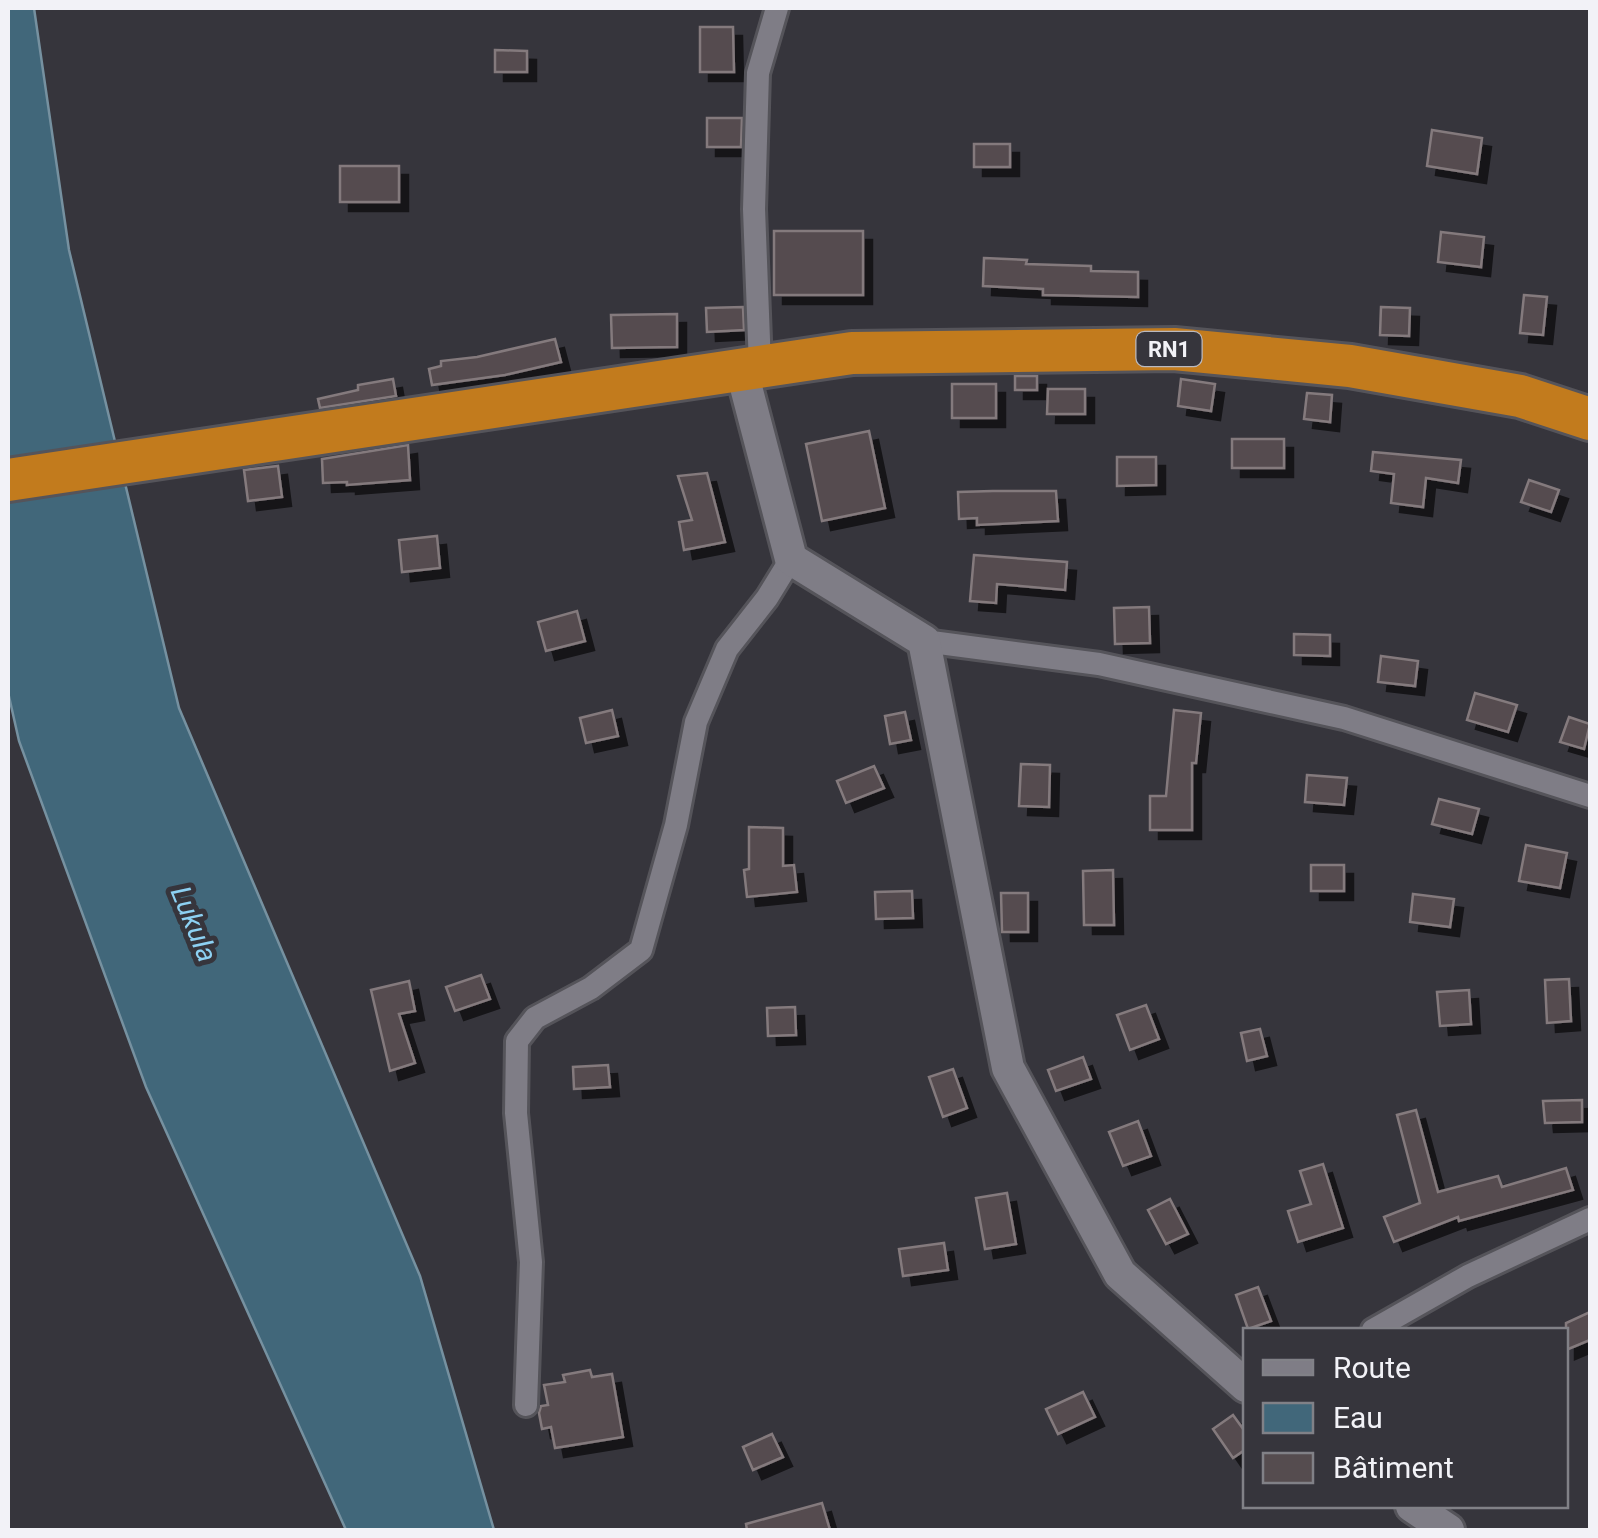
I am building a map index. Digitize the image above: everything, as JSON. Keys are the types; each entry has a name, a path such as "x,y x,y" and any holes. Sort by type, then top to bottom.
{"highway":[{"name":"RN1","path":"8,480 852,354 1174,348 1350,366 1520,396 1590,419"}],"street":[{"path":"526,1405 532,1262 516,1113 518,1041 535,1018 591,988 641,950 676,825 696,722 727,649 791,560 751,367 758,74 777,8"},
{"path":"791,560 924,640 1098,664 1344,718 1590,796"},
{"path":"924,640 1008,1068 1120,1274 1243,1383"},
{"path":"1377,1328 1468,1276 1590,1219"},
{"path":"1415,1508 1448,1530"}],"water":[{"name":"Lukula","path":"8,8 34,8 69,250 179,708 420,1276 494,1530 346,1530 146,1087 19,741 8,692"}],"building":[{"path":"700,27 733,27 734,72 700,72"},
{"path":"495,50 527,51 527,72 495,72"},
{"path":"707,118 742,118 741,147 707,147"},
{"path":"1432,130 1482,138 1477,174 1427,166"},
{"path":"974,144 1010,144 1010,167 974,167"},
{"path":"340,166 399,166 399,202 340,202"},
{"path":"774,231 863,231 863,295 774,295"},
{"path":"1441,232 1484,237 1481,267 1438,262"},
{"path":"984,258 1091,266 1091,271 1138,272 1138,297 1043,295 1043,289 983,286"},
{"path":"1524,295 1547,297 1543,335 1520,333"},
{"path":"743,307 744,330 707,332 706,308"},
{"path":"1381,307 1410,308 1409,336 1380,335"},
{"path":"677,314 677,347 612,348 611,315"},
{"path":"555,339 561,362 432,385 429,369 441,366 441,361"},
{"path":"1015,376 1037,376 1037,390 1015,390"},
{"path":"393,379 396,396 320,408 318,399 358,390 358,385"},
{"path":"1181,379 1215,384 1211,411 1178,406"},
{"path":"952,384 996,384 996,418 952,418"},
{"path":"1048,389 1085,389 1085,414 1047,414"},
{"path":"1307,393 1332,395 1330,422 1304,419"},
{"path":"869,431 885,508 822,521 806,444"},
{"path":"1232,439 1284,439 1284,468 1232,468"},
{"path":"408,445 410,480 323,483 322,459"},
{"path":"1373,452 1461,460 1458,483 1426,478 1423,507 1391,503 1394,474 1371,471"},
{"path":"1117,457 1156,457 1156,485 1117,486"},
{"path":"278,466 282,497 248,501 244,470"},
{"path":"707,473 725,542 684,550 679,522 692,520 678,476"},
{"path":"1529,480 1559,490 1551,512 1521,502"},
{"path":"1056,491 1058,521 977,525 977,518 959,519 958,492"},
{"path":"437,536 440,568 402,572 399,540"},
{"path":"974,555 1067,562 1065,590 997,584 996,603 970,601"},
{"path":"1149,607 1150,643 1115,644 1114,608"},
{"path":"577,611 585,641 546,651 538,622"},
{"path":"1294,634 1330,635 1330,656 1294,655"},
{"path":"1381,656 1418,661 1415,686 1378,682"},
{"path":"1475,693 1517,705 1508,732 1467,720"},
{"path":"612,710 618,736 586,743 580,718"},
{"path":"1174,710 1201,713 1196,763 1192,763 1192,830 1150,830 1150,796 1166,796"},
{"path":"905,712 911,740 890,744 885,716"},
{"path":"1569,717 1590,724 1584,749 1560,742"},
{"path":"1021,764 1050,765 1049,807 1019,806"},
{"path":"874,766 884,788 846,803 837,781"},
{"path":"1307,775 1347,778 1344,805 1305,802"},
{"path":"1439,799 1479,809 1472,834 1432,824"},
{"path":"749,827 783,828 783,866 794,865 797,892 747,897 744,870 749,869"},
{"path":"1526,845 1567,853 1560,888 1519,881"},
{"path":"1311,865 1344,865 1344,891 1311,891"},
{"path":"1113,870 1114,925 1084,925 1083,871"},
{"path":"912,891 913,918 876,919 875,892"},
{"path":"1001,893 1028,893 1028,932 1002,932"},
{"path":"1413,894 1454,899 1450,927 1410,922"},
{"path":"481,975 490,999 455,1011 446,987"},
{"path":"1569,979 1571,1021 1547,1023 1545,980"},
{"path":"409,981 415,1011 399,1014 415,1063 390,1071 371,990"},
{"path":"1469,990 1471,1024 1440,1026 1437,992"},
{"path":"1146,1005 1159,1039 1130,1050 1117,1015"},
{"path":"795,1007 796,1035 768,1036 767,1008"},
{"path":"1260,1029 1267,1056 1247,1061 1241,1033"},
{"path":"1083,1057 1091,1079 1056,1091 1048,1070"},
{"path":"608,1065 610,1087 574,1089 573,1067"},
{"path":"953,1069 967,1108 943,1117 929,1077"},
{"path":"1582,1100 1582,1122 1545,1123 1543,1101"},
{"path":"1416,1110 1438,1192 1498,1176 1502,1187 1566,1168 1573,1190 1459,1221 1458,1217 1394,1242 1384,1217 1420,1203 1397,1115"},
{"path":"1138,1121 1151,1156 1123,1166 1109,1132"},
{"path":"1323,1164 1343,1228 1298,1242 1288,1211 1311,1204 1300,1171"},
{"path":"1007,1193 1016,1244 985,1249 976,1198"},
{"path":"1170,1199 1188,1234 1166,1244 1148,1210"},
{"path":"944,1243 948,1270 903,1276 899,1249"},
{"path":"1258,1287 1271,1321 1248,1328 1236,1295"},
{"path":"1590,1312 1590,1340 1568,1349 1566,1323"},
{"path":"590,1370 592,1377 612,1374 623,1437 555,1448 551,1427 542,1429 539,1413 541,1406 548,1405 544,1385 565,1382 563,1375"},
{"path":"1083,1392 1095,1417 1058,1434 1046,1409"},
{"path":"1233,1415 1243,1429 1243,1451 1233,1458 1213,1429"},
{"path":"772,1434 783,1457 753,1470 743,1447"},
{"path":"822,1503 830,1530 747,1530 746,1524"}]}
